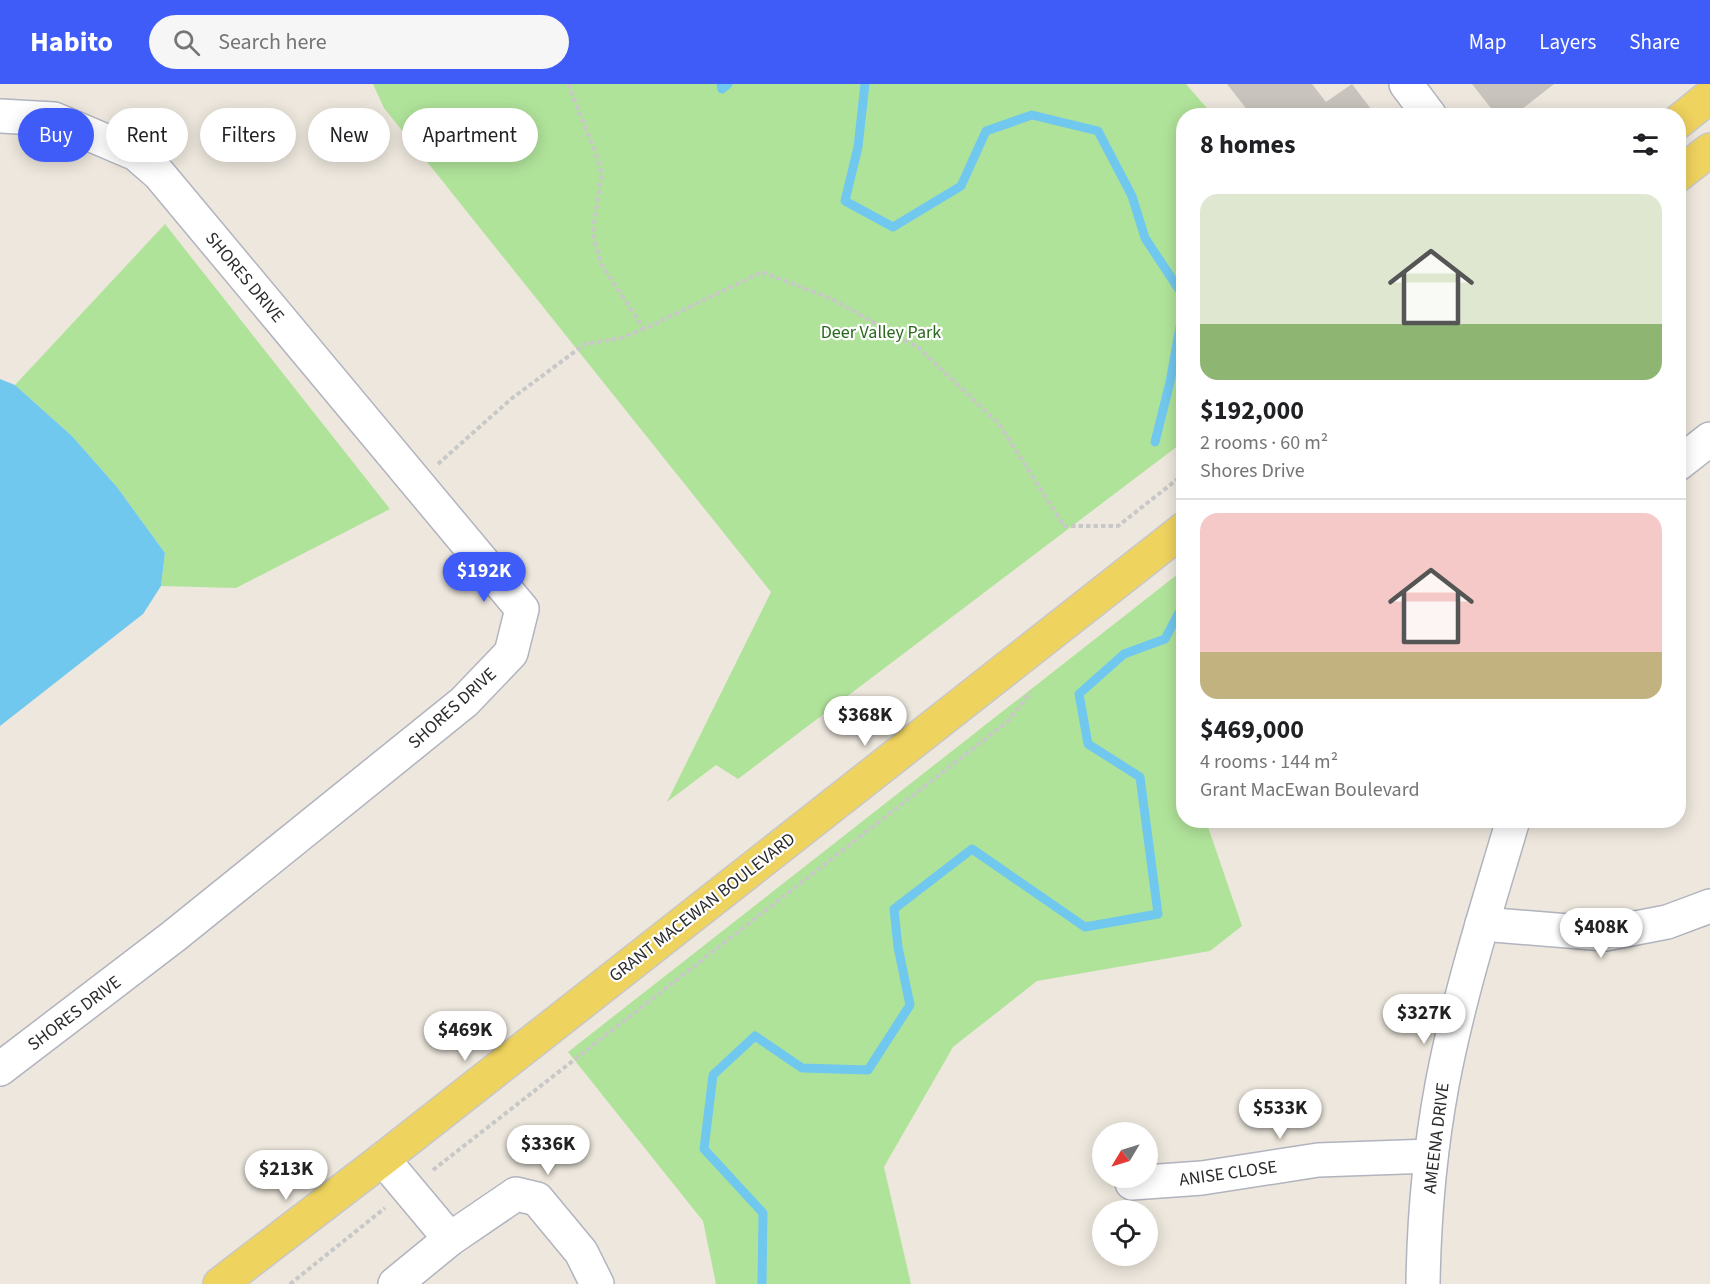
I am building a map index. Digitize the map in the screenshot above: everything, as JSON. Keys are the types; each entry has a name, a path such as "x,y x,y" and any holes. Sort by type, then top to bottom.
{"main road":[{"path":"1686,116 1710,96"},
{"path":"1686,170 1710,150"},
{"name":"GRANT MACEWAN BOULEVARD","path":"220,1284 383,1159 1176,535"}],"street":[{"path":"1406,84 1424,108"},
{"name":"SHORES DRIVE","path":"0,116 54,119 136,154 159,174 522,609 511,653 464,702 174,936 0,1069"},
{"path":"1686,458 1710,439"},
{"name":"AMEENA DRIVE","path":"1423,1284 1431,1156 1442,1085 1460,1000 1511,828"},
{"path":"1482,924 1605,934 1667,922 1710,906"},
{"name":"ANISE CLOSE","path":"1158,1181 1202,1178 1318,1160 1431,1156"},
{"path":"383,1159 450,1239"},
{"path":"395,1284 450,1239 516,1194 537,1199 581,1252 597,1284"}],"path":[{"path":"568,84 602,174 594,223 594,242 602,265 645,329"},
{"path":"416,483 511,399 585,344 621,338 645,329 762,272 832,299 919,348 999,424 1064,526 1118,526 1176,480"},
{"path":"290,1284 1007,722 1034,688"}],"green space":[{"name":"Deer Valley Park","path":"373,84 1186,84 1207,108 1176,108 1176,447 738,779 716,765 667,802 771,592 427,162 538,162 538,108 402,108 402,131 390,116 390,108 384,108"},
{"path":"165,224 390,509 236,588 161,586 165,553 117,487 72,436 15,385"},
{"path":"1176,575 1176,828 1208,828 1242,926 1210,951 1037,981 953,1047 884,1167 911,1284 716,1284 703,1221 568,1052"}],"water":[{"path":"0,379 15,385 72,436 117,487 165,553 161,586 143,614 0,726"}],"building":[{"path":"1227,84 1312,84 1326,102 1352,84 1370,108 1246,108"},
{"path":"1472,84 1554,84 1523,108 1491,108"}],"waterway":[{"path":"721,84 722,89 728,84"},
{"path":"865,84 858,147 845,201 893,227 961,186 986,131 1032,115 1098,131 1132,196 1145,238 1176,285"},
{"path":"1155,442 1176,349"},
{"path":"762,1284 763,1213 704,1149 713,1075 755,1036 802,1068 868,1070 910,1005 898,947 894,909 972,849 1085,927 1158,914 1140,777 1088,744 1079,694 1124,654 1165,639 1176,618"}]}
